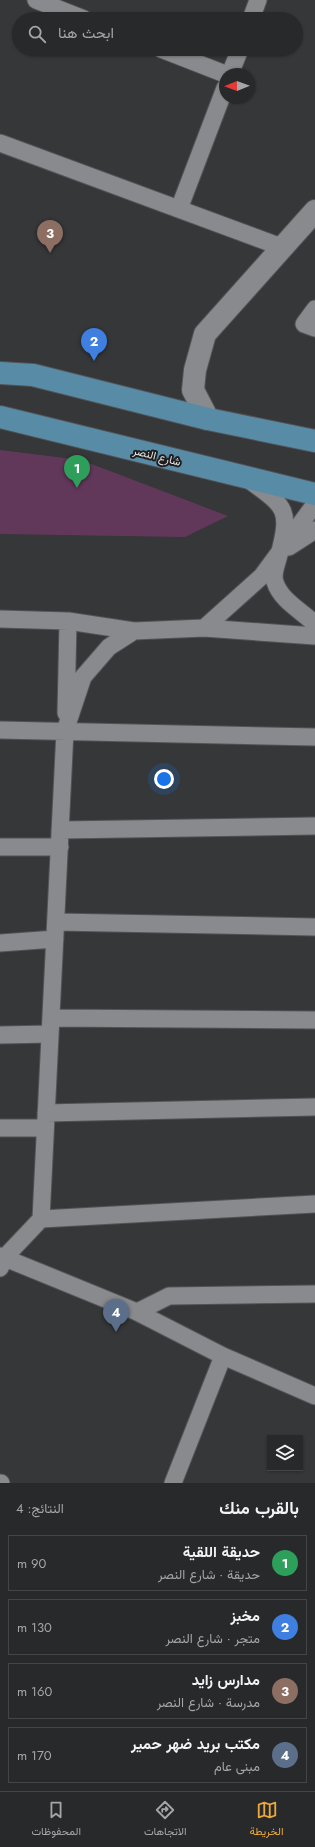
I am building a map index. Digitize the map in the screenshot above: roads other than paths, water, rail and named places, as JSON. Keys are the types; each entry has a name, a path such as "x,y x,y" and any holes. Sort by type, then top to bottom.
{"main road":[{"path":"0,373 32,375 208,419 315,441"},
{"name":"شارع النصر","path":"0,417 315,494"}],"street":[{"path":"36,0 66,12"},
{"path":"254,12 258,0"},
{"path":"178,56 219,72"},
{"path":"232,68 237,56"},
{"path":"179,210 219,104"},
{"path":"0,142 284,248"},
{"path":"208,419 193,390 195,370 205,334 284,248 315,211"},
{"path":"315,309 304,324 315,328"},
{"path":"244,477 274,499 283,509 285,520 275,568 274,581 278,590 286,600 315,624"},
{"path":"204,628 262,576 315,504"},
{"path":"279,554 315,530"},
{"path":"0,619 68,621 134,631 204,628 315,636"},
{"path":"68,621 60,847 41,1219 2,1260 137,1312 223,1356 313,1394"},
{"path":"65,731 83,677 109,647 134,631"},
{"path":"0,730 315,737"},
{"path":"60,830 315,826"},
{"path":"0,847 60,847"},
{"path":"56,922 315,927"},
{"path":"0,943 55,939"},
{"path":"0,1035 51,1026 315,1020"},
{"path":"0,1128 46,1120 315,1107"},
{"path":"41,1219 315,1204"},
{"path":"137,1312 169,1296 315,1294"},
{"path":"173,1483 223,1356"}],"place":[{"name":"مدارس زايد","path":"50,253"},
{"name":"مخبز","path":"94,361"},
{"name":"حديقة اللقية","path":"77,488"},
{"name":"مكتب بريد ضهر حمير","path":"116,1332"}]}
